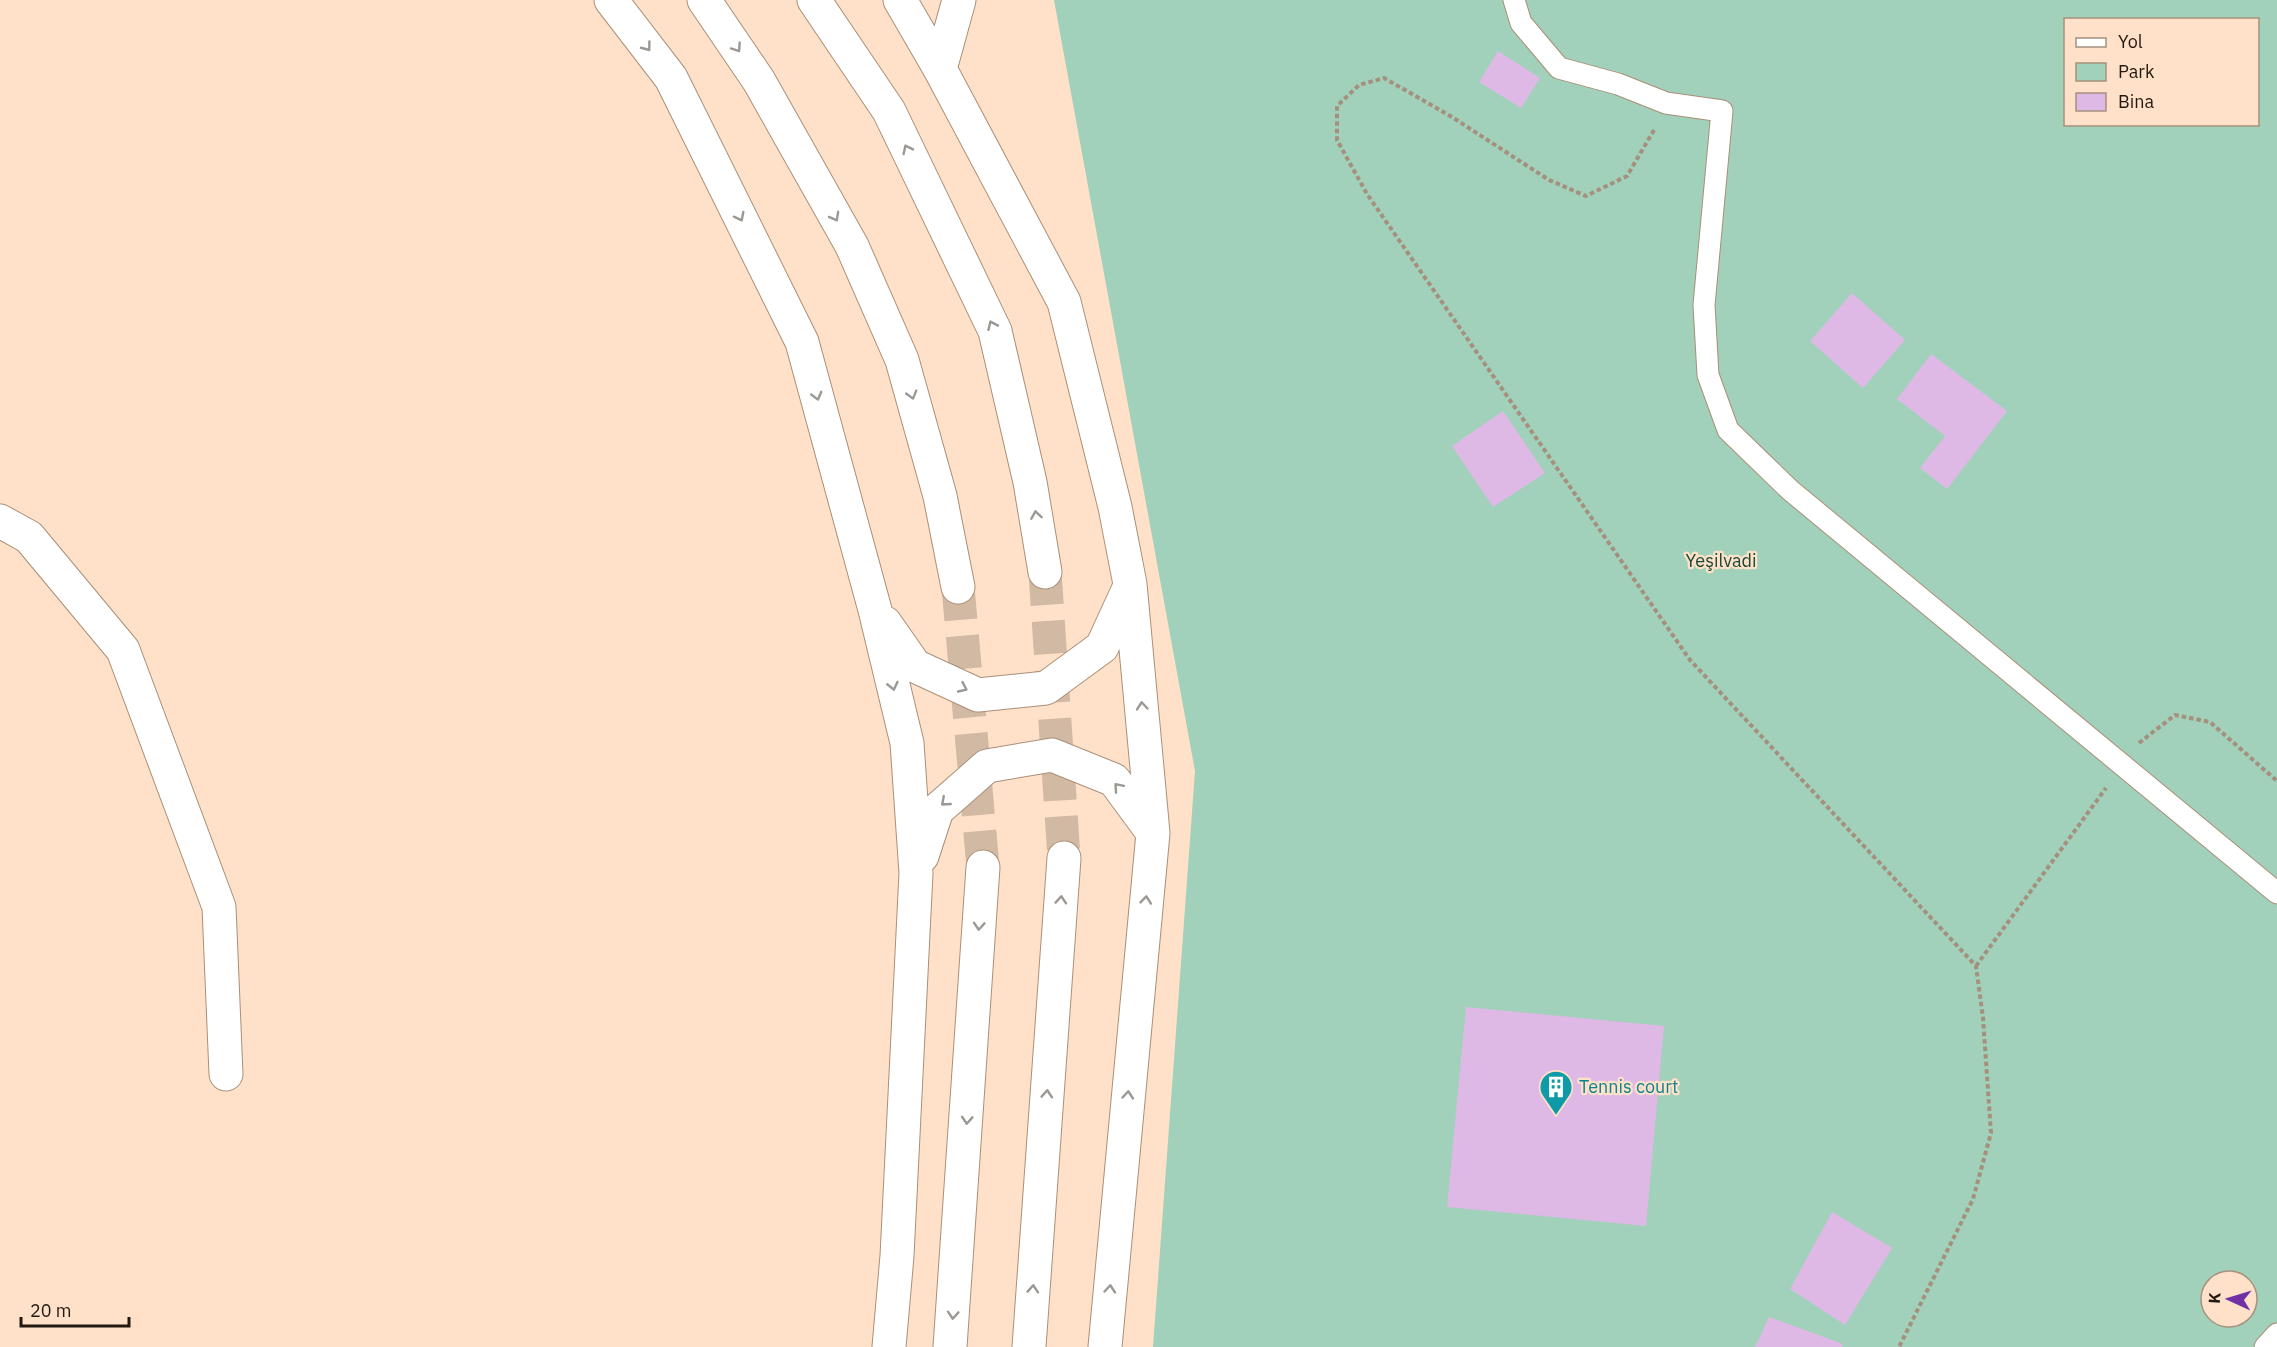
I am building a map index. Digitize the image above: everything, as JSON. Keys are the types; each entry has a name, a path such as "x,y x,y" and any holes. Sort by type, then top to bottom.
{"main road":[{"path":"611,0 671,78 802,342 875,610 907,743 916,873 897,1256 889,1347"},
{"path":"704,0 759,81 852,246 902,360 940,496 958,587"},
{"path":"814,0 889,111 995,331 1030,482 1045,572"},
{"path":"900,0 940,69 1064,302 1115,507 1130,584 1153,833 1105,1347"},
{"path":"940,69 959,0"},
{"path":"0,521 29,537 123,650 219,907 226,1074"},
{"path":"875,610 915,666 978,695 1046,688 1080,664 1102,647 1130,584"},
{"path":"916,873 937,810 987,766 1052,755 1113,780 1153,833"},
{"path":"1029,1347 1064,858"},
{"path":"950,1347 983,867"}],"lane":[{"path":"1514,0 1521,23 1558,68 1618,84 1666,103 1722,111 1704,305 1708,375 1728,430 1790,490 2277,893"},
{"path":"2265,1347 2277,1334"}],"path":[{"path":"1666,103 1660,120 1627,176 1586,196 1549,180 1452,117 1384,78 1359,85 1337,106 1337,140 1366,194 1690,660 1976,966 1983,1018 1991,1133 1973,1199 1899,1347"},
{"path":"1976,966 2140,742 2175,715 2210,722 2277,781"}],"green space":[{"name":"Yeşilvadi","path":"1054,0 2277,0 2277,1347 1153,1347 1195,771"}],"building":[{"path":"1498,51 1540,78 1521,108 1479,82"},
{"path":"1852,293 1905,340 1863,388 1810,341"},
{"path":"1931,354 2007,411 1947,489 1920,468 1945,436 1897,399"},
{"path":"1503,411 1545,473 1493,507 1452,446"},
{"name":"Tennis court","path":"1466,1007 1664,1026 1646,1226 1447,1207"},
{"path":"1832,1212 1892,1248 1845,1325 1790,1289"},
{"path":"1769,1317 1843,1344 1842,1347 1755,1347"}],"tunnel":[{"path":"1045,572 1064,858"},
{"path":"958,587 983,867"}],"place":[{"name":"Tennis court","path":"1556,1116"}]}
